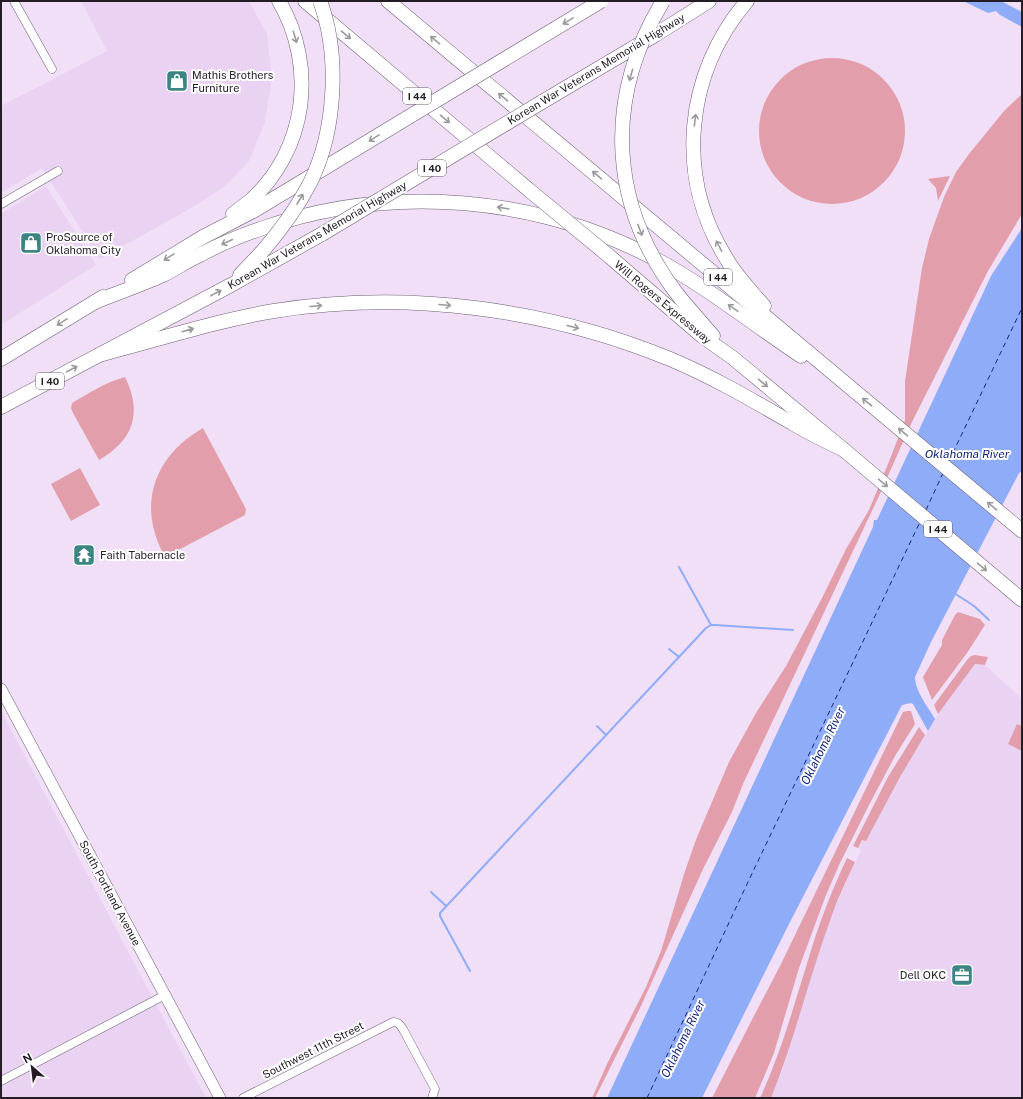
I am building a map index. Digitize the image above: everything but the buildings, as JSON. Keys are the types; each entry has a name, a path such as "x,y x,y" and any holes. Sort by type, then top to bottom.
{"highway":[{"path":"203,237 250,201 262,188 279,165 295,130 301,99 301,66 294,32 279,1"},
{"name":"Will Rogers Expressway","path":"305,1 702,336 733,358 1022,600"},
{"path":"231,285 261,253 281,228 307,187 318,160 324,140 332,101 332,63 327,28 320,1"},
{"name":"I 44","path":"388,1 1022,531"},
{"path":"1,358 203,237 261,206 601,1"},
{"path":"663,1 639,48 627,88 623,116 622,157 628,193 643,237 661,272 680,299 733,358"},
{"name":"Korean War Veterans Memorial Highway","path":"1,407 231,285 322,234 709,1"},
{"path":"747,1 721,38 700,87 696,105 693,140 696,176 702,205 710,227 726,259 740,278 798,343"},
{"path":"95,302 162,275 233,239 303,216 359,204 436,201 495,206 541,215 582,228 612,238 654,258 703,287 764,331 852,390"},
{"path":"99,355 211,324 313,306 383,303 421,304 499,311 592,332 650,351 692,368 732,388 792,423 844,450"}],"main road":[{"name":"South Portland Avenue","path":"1,689 220,1098"}],"street":[{"path":"14,1 52,69"},
{"path":"1,204 58,171"},
{"path":"1,1081 165,995"},
{"name":"Southwest 11th Street","path":"243,1098 392,1022 400,1024 435,1089 432,1098"}],"shaded area":[{"path":"81,1 249,1 267,34 272,79 265,122 249,161 224,187 193,207 100,259 42,168 1,193 1,106 107,51"},
{"path":"825,58 839,58 860,63 873,70 884,79 893,90 900,103 904,117 904,145 900,159 893,172 884,183 873,192 860,199 839,204 825,204 798,196 786,188 775,177 764,159 759,138 759,124 767,97 775,85 786,74 804,63"},
{"path":"1022,94 1022,214 988,271 911,424 879,496 743,784 732,812 703,869 641,1006 595,1098 592,1098 607,1064 646,987 661,951 685,871 697,837 729,762 756,713 786,666 846,549 869,510 890,459 905,420 905,381 922,268 929,239 944,197 956,172 969,154 1004,111"},
{"path":"950,176 938,201 936,188 928,179"},
{"path":"46,186 96,265 1,325 1,214"},
{"path":"125,377 133,402 134,414 132,425 120,444 99,460 73,413 71,408 72,403 104,385"},
{"path":"203,428 246,509 245,515 165,557 156,538 152,519 151,501 155,484 162,467 172,453 186,439"},
{"path":"80,468 100,505 71,521 51,484"},
{"path":"958,612 980,619 985,625 967,653 932,700 923,677 942,645 942,640"},
{"path":"975,655 988,657 985,665 975,664 938,714 934,705 967,660 971,656"},
{"path":"975,664 985,665 1022,699 1022,1098 771,1098 785,1063 831,916 861,850 858,848 863,840 866,841 900,777 938,714"},
{"path":"1,711 149,991 206,1098 1,1098"},
{"path":"911,711 915,724 895,756 869,805 826,895 799,968 774,1053 755,1098 712,1098 780,966 903,712"},
{"path":"1017,724 1022,726 1022,751 1008,744"},
{"path":"919,727 925,735 900,777 866,841 862,840 858,848 853,846 888,777"},
{"path":"847,858 855,862 833,911 780,1076 771,1098 760,1098 781,1046 821,919"}],"water":[{"path":"963,1 1001,1 1022,12 1022,27 1000,15 996,11 988,13"},
{"name":"Oklahoma River","path":"1022,228 1022,471 1019,473 931,642 915,677 919,693 935,719 928,731 913,704 902,705 789,924 702,1098 607,1098 873,527 874,520 877,520 991,276"}],"waterway":[{"path":"679,567 711,625"},
{"path":"954,593 974,606 989,620"},
{"path":"470,971 440,916 440,913 706,628 711,625 715,625 793,630"},
{"path":"669,649 679,657"},
{"path":"597,726 606,735"},
{"path":"431,892 446,906"}],"ferry route":[{"path":"949,461 1022,308"},
{"path":"926,510 943,473"},
{"path":"647,1098 748,882 920,522"}],"place":[{"name":"Mathis Brothers Furniture","path":"177,81"},
{"name":"ProSource of Oklahoma City","path":"31,243"},
{"name":"Faith Tabernacle","path":"84,555"},
{"name":"Dell OKC","path":"962,975"}]}
